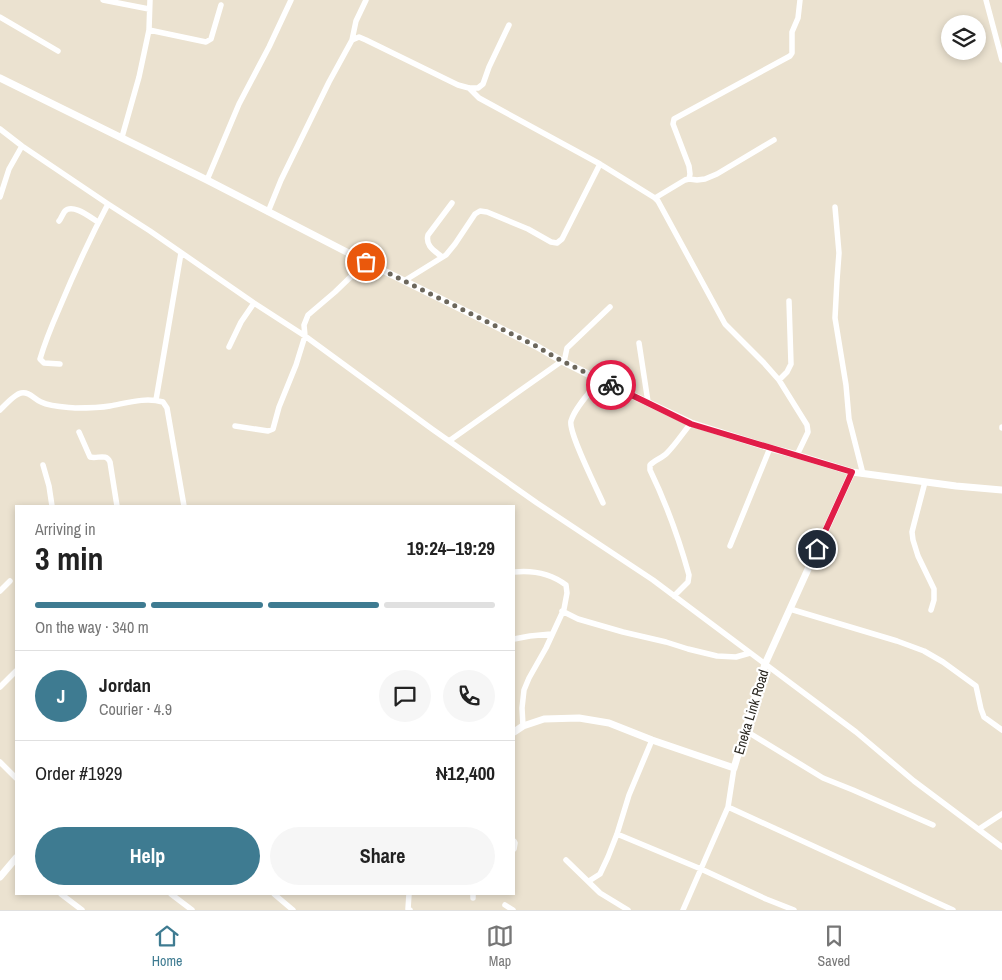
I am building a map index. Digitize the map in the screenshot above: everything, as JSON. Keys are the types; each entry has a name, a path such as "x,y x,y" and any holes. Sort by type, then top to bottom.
{"street":[{"path":"102,0 149,9"},
{"path":"122,137 149,30 150,0"},
{"path":"207,180 239,104 291,0"},
{"path":"268,212 329,82 352,40 356,20 366,0"},
{"path":"689,179 690,166 673,124 674,119 790,56 792,53 792,32 798,18 800,0"},
{"path":"986,0 1002,60"},
{"path":"149,30 206,42 211,39 221,4"},
{"path":"0,18 58,51"},
{"path":"352,40 359,37 458,85 478,88 483,84 509,25"},
{"path":"0,78 122,137 366,262 691,424 852,472 1002,490"},
{"path":"469,88 479,98 600,164 655,198 725,324 779,380 797,408 808,428 808,432 797,455"},
{"path":"0,129 22,146 305,336 448,441 645,575 856,732 914,781 1002,847"},
{"path":"655,198 685,180 701,180 717,174 774,140"},
{"path":"0,198 9,170 22,146"},
{"path":"404,281 446,255 456,244 475,214 480,211 515,223 551,242 557,243 562,239 600,164"},
{"path":"442,257 429,246 427,240 428,235 452,203"},
{"path":"60,364 44,363 40,359 45,341 87,244 108,204"},
{"path":"835,207 840,252 835,318 846,385 849,419 863,474"},
{"path":"59,222 65,211 75,208 98,222"},
{"path":"156,400 181,253"},
{"path":"235,426 268,431 273,429 305,336 304,325 308,315 366,262"},
{"path":"779,380 788,372 791,364 789,301"},
{"path":"229,347 241,322 254,303"},
{"path":"448,441 563,361 567,348 610,307"},
{"path":"639,343 648,402"},
{"path":"600,380 584,398 572,417 570,425 602,503"},
{"path":"0,410 17,394 22,392 28,393 46,404 76,408 110,406 131,401 156,400 163,402 167,408 184,505"},
{"path":"674,596 688,582 688,575 669,514 650,470 650,465 662,457 691,424"},
{"path":"78,432 90,457 101,456 110,462 117,505"},
{"path":"730,546 770,448"},
{"path":"44,465 52,505"},
{"name":"Eneka Link Road","path":"515,731 523,726 544,719 579,718 609,723 734,768 765,664 852,472"},
{"path":"925,482 912,532 918,556 934,589 934,600 931,610"},
{"path":"515,572 546,574 566,585 567,593 562,612 524,690 523,726"},
{"path":"0,591 10,581"},
{"path":"790,609 924,651 976,686 984,717 1002,730"},
{"path":"562,612 623,632 716,656 736,657 750,653"},
{"path":"515,639 551,634"},
{"path":"0,687 15,672"},
{"path":"746,731 824,778 933,825"},
{"path":"589,881 600,874 608,857 652,740"},
{"path":"0,762 15,777"},
{"path":"683,910 728,807 734,768"},
{"path":"728,807 953,910"},
{"path":"979,830 1002,814"},
{"path":"617,834 794,910"},
{"path":"0,877 15,859"},
{"path":"566,860 600,893 628,910"},
{"path":"62,895 82,910"},
{"path":"172,895 192,910"},
{"path":"275,895 293,910"},
{"path":"409,895 408,908 410,910"},
{"path":"505,905 513,910"}],"way so far":[{"path":"366,262 611,385"}],"route":[{"path":"611,385 691,424 852,472 817,549"}]}
